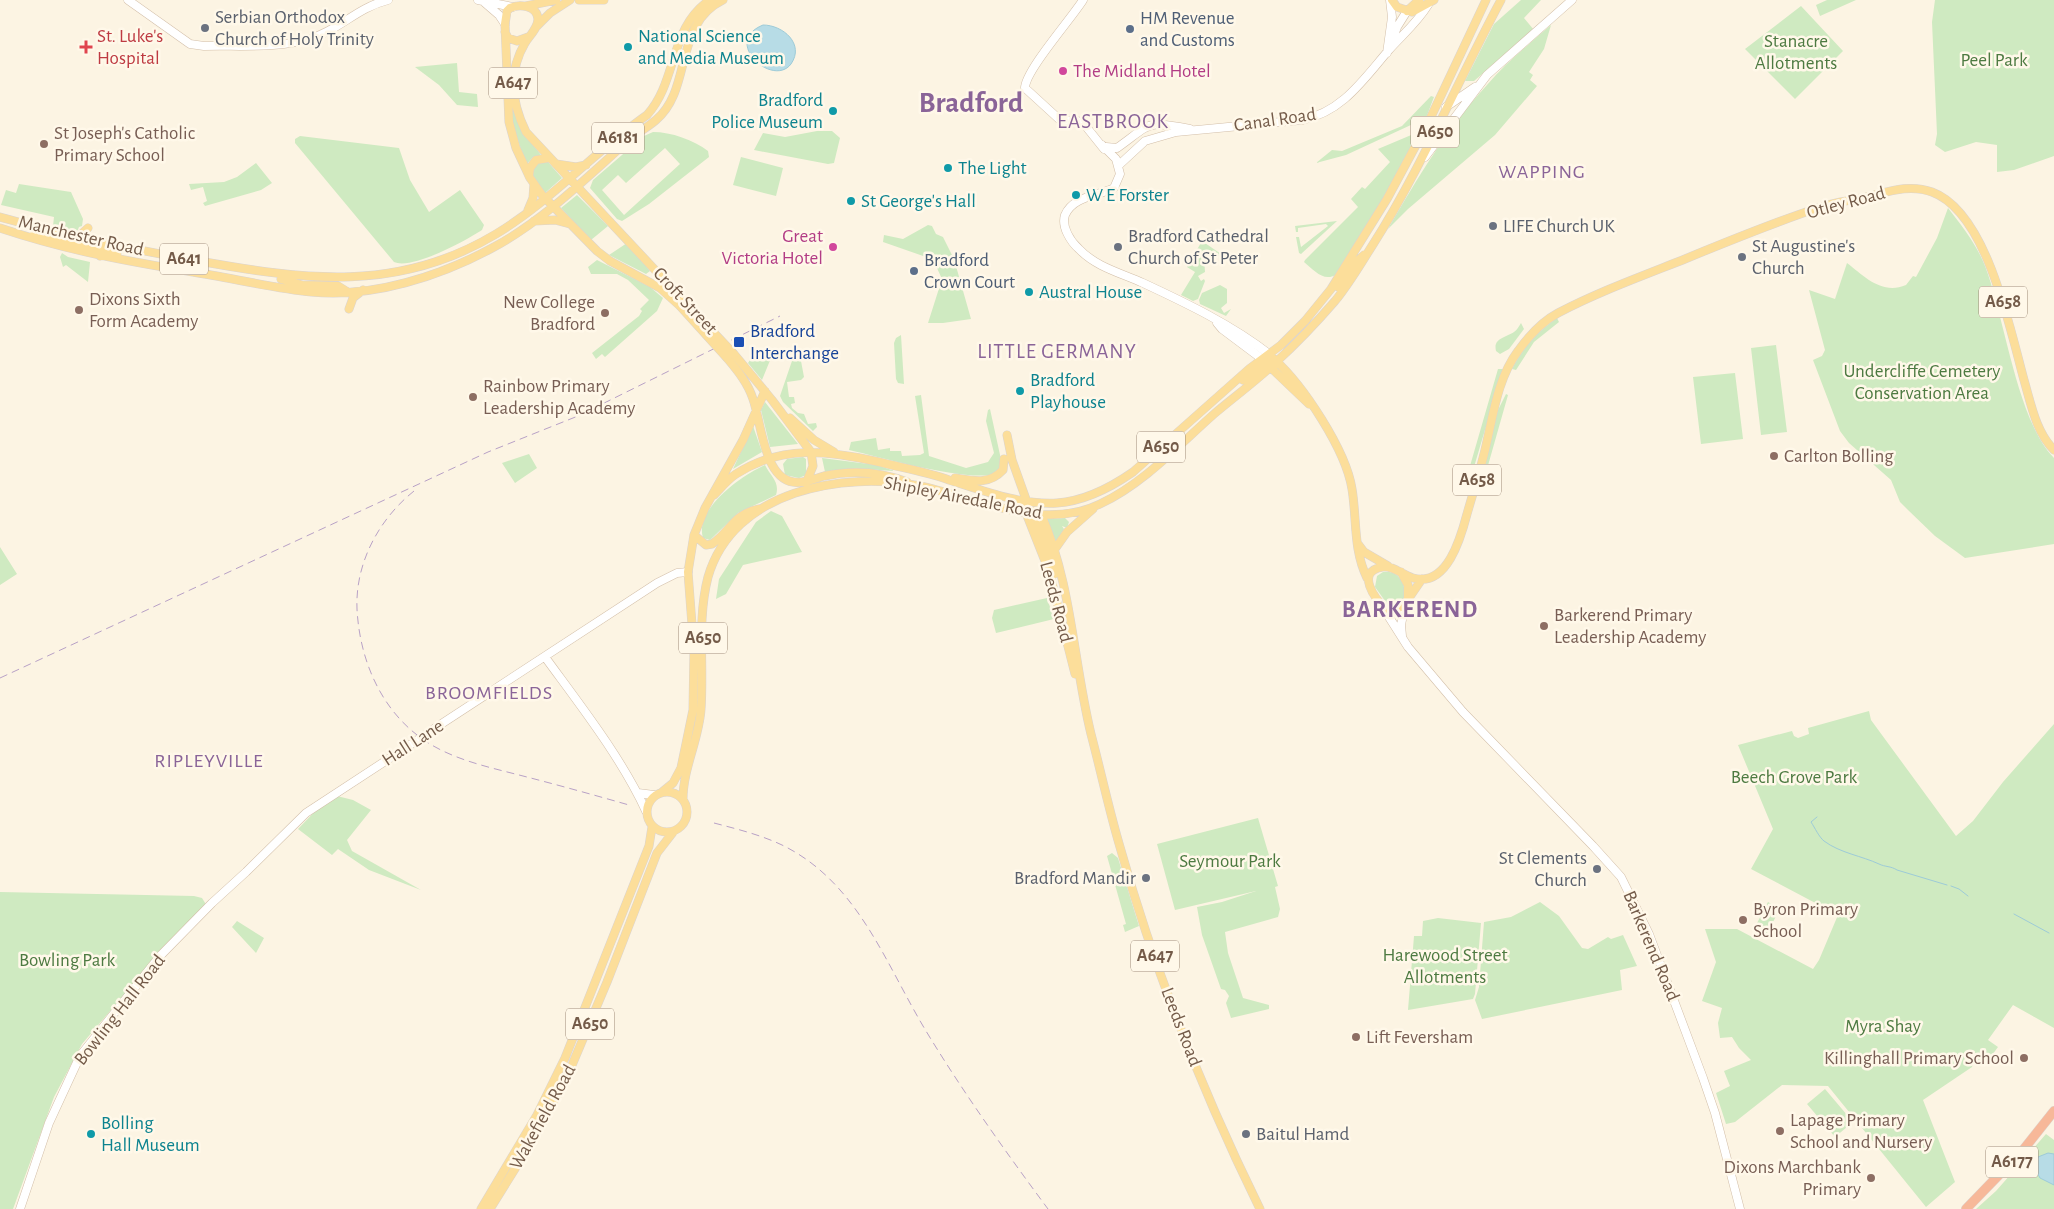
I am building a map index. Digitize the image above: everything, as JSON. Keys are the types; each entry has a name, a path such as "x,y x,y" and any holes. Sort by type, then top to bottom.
{"highway":[{"name":"A6177","path":"1966,1209 2023,1150 2054,1110"}],"main road":[{"path":"505,28 507,11 513,7 556,0"},
{"name":"A647","path":"570,0 550,13 536,27 514,69 515,105 526,132 570,179"},
{"path":"579,0 604,0"},
{"name":"A6181","path":"650,112 664,91 684,26 697,10 710,0"},
{"name":"A6181","path":"657,120 666,111 674,96 689,40 697,25 709,8 723,0"},
{"path":"1391,0 1397,7 1411,10 1431,2"},
{"path":"1407,0 1411,10"},
{"path":"1411,10 1419,0"},
{"name":"Shipley Airedale Road","path":"766,508 802,489 835,482 861,481 918,486 1034,514 1069,513 1097,506 1116,496 1155,467 1266,363 1269,354 1299,327 1331,289 1387,199 1429,121 1485,0"},
{"name":"Shipley Airedale Road","path":"811,452 835,453 936,475 986,491 1031,502 1055,503 1070,501 1113,486 1133,472 1210,404 1266,363 1277,362 1335,301 1369,251 1421,162 1446,107 1501,0"},
{"path":"523,6 531,8 537,14 536,27"},
{"name":"A647","path":"505,28 508,38 517,41 530,36"},
{"name":"A647","path":"505,28 509,122 516,148 532,181 554,206"},
{"path":"1429,121 1446,107"},
{"path":"650,112 657,120"},
{"name":"Manchester Road","path":"0,217 94,242 289,276 347,278 401,271 453,255 496,235 570,179 650,112"},
{"name":"Manchester Road","path":"0,228 54,246 100,257 313,292 346,291 391,286 460,264 511,238 577,187 631,138 657,120"},
{"path":"527,212 533,198 530,168 536,160 549,158"},
{"path":"556,164 570,167 586,165"},
{"name":"Croft Street","path":"570,179 765,391 811,452"},
{"name":"Otley Road","path":"1422,579 1431,576 1449,563 1458,544 1500,388 1517,352 1533,333 1556,314 1625,282 1744,234 1825,205 1901,189 1919,189 1932,192 1946,199 1969,226 1987,259 2005,308 2031,406 2038,425 2054,450"},
{"name":"Croft Street","path":"554,206 608,260 653,284 683,304"},
{"path":"534,221 555,220 572,225"},
{"path":"20,222 28,229 61,242 92,249 100,257"},
{"path":"77,238 88,228"},
{"path":"94,242 103,251 124,255 132,262"},
{"path":"1331,289 1337,287 1355,263 1369,251"},
{"path":"253,270 262,276 302,285 338,286 346,291 347,278"},
{"path":"350,309 354,298 365,289"},
{"path":"1269,354 1295,379 1315,410 1342,461 1352,485 1358,551 1371,590 1381,604 1390,610 1407,602 1408,585 1401,572"},
{"name":"Croft Street","path":"730,355 749,388 770,458 779,475"},
{"path":"1266,363 1315,410"},
{"path":"714,495 765,391"},
{"path":"776,404 810,436 835,453"},
{"path":"1007,435 1012,460 1031,502 1034,514"},
{"path":"802,489 808,481 814,466 811,452"},
{"name":"A650","path":"646,811 648,802 673,783 681,768 693,710 694,651 688,572 694,535 705,508 714,495 735,474 783,454 811,452"},
{"path":"783,454 779,461 779,475 791,482 808,481"},
{"path":"998,506 986,497 986,491 992,480 1003,470 1004,459"},
{"name":"A650","path":"808,481 826,476 869,473 895,477 918,486"},
{"path":"936,475 986,481 992,480"},
{"path":"1050,555 1072,522 1065,507 1055,503"},
{"path":"1067,532 1097,506"},
{"path":"694,535 706,545 712,544 734,520 748,512 766,508"},
{"name":"A650","path":"674,832 684,824 687,816 686,805 683,799 683,787 701,709 704,604 708,577 723,544 744,522 766,508"},
{"name":"Leeds Road","path":"1034,514 1050,555 1065,585 1081,692"},
{"name":"Leeds Road","path":"1034,514 1050,555 1055,592 1071,661 1081,692 1120,847 1165,987 1228,1142 1260,1209"},
{"path":"1357,542 1364,552 1390,568 1422,579"},
{"path":"1368,578 1376,569 1390,568"},
{"name":"A658","path":"1407,602 1422,579"},
{"path":"658,794 675,793 683,799"},
{"path":"646,811 652,827 666,833 674,832"},
{"name":"Wakefield Road","path":"481,1209 537,1116 565,1058 649,846 652,827"},
{"name":"Wakefield Road","path":"490,1209 534,1140 567,1077 607,982 657,853 674,832"}],"street":[{"path":"128,0 190,44 204,46 301,41 323,34 365,7 388,0"},
{"path":"1083,0 1069,22 1028,76 1025,88 1056,117 1063,121 1078,121 1084,124 1116,159 1119,165 1120,174 1116,186 1090,195 1075,204 1066,214 1065,227 1079,249 1096,263 1146,284 1214,319 1247,337 1269,354"},
{"path":"1388,51 1392,17 1391,0"},
{"path":"1446,107 1480,83 1572,0"},
{"path":"480,1 513,7"},
{"path":"480,1 499,14 505,28"},
{"name":"Canal Road","path":"1119,165 1145,141 1194,130 1302,120 1320,116 1342,103 1388,51 1408,32 1431,2"},
{"path":"1408,32 1411,10"},
{"name":"Canal Road","path":"1388,51 1397,27 1411,10"},
{"path":"1421,162 1480,83"},
{"name":"Canal Road","path":"1102,145 1109,149 1117,148 1136,132 1155,124 1194,130"},
{"path":"1214,319 1222,329 1266,363"},
{"name":"Hall Lane","path":"230,887 306,813 657,583 677,573 688,572"},
{"path":"1403,639 1401,625 1407,602"},
{"name":"Barkerend Road","path":"1381,604 1417,658 1493,745 1587,839 1621,877 1650,934 1716,1112 1740,1209"},
{"path":"545,657 638,793 646,811"},
{"path":"638,793 658,794"},
{"name":"Bowling Hall Road","path":"20,1209 49,1123 80,1056 160,956 230,887"}],"green space":[{"path":"1521,0 1541,0 1524,18 1534,30 1474,81 1465,81 1494,24"},
{"path":"1827,0 1856,0 1820,16 1816,5"},
{"name":"Peel Park","path":"1935,0 2054,0 2054,156 2014,170 1997,172 1997,145 1976,142 1945,152 1935,145 1937,134 1932,22"},
{"name":"Stanacre Allotments","path":"1801,6 1843,51 1795,99 1745,49"},
{"path":"1551,25 1544,49 1529,72 1533,75 1530,80 1537,86 1495,135 1408,209 1388,229 1446,136 1472,101 1502,69"},
{"path":"457,63 459,92 477,94 478,107 457,105 439,85 415,67"},
{"path":"1431,96 1434,97 1426,118 1346,155 1316,163 1332,150 1342,151 1402,126"},
{"path":"511,102 522,131 541,155 533,157 526,165 511,118"},
{"path":"817,131 832,131 840,138 834,163 828,164 754,150 763,133 785,137"},
{"path":"653,132 682,137 708,151 709,157 649,204 622,221 617,219 590,188 593,180 644,136","holes":["665,148 680,164 624,215 602,190 618,175 626,183"]},
{"path":"1416,133 1414,143 1396,179 1337,274 1328,277 1315,272 1304,262 1305,260 1358,207 1351,199 1362,187 1365,189 1390,162 1378,149"},
{"path":"300,136 399,148 410,180 429,212 460,190 484,225 482,230 464,241 425,258 413,262 394,262 295,143 295,139"},
{"path":"741,157 783,168 776,196 733,185"},
{"path":"548,162 562,178 545,193 533,178 532,172 537,164"},
{"path":"256,163 272,183 261,190 205,206 203,203 207,201 203,187 191,190 189,184 224,182 237,177"},
{"path":"19,184 71,192 83,219 82,226 79,227 77,232 53,226 54,217 1,205 6,190 16,193"},
{"path":"577,195 608,226 591,240 561,208"},
{"name":"Undercliffe Cemetery Conservation Area","path":"1948,208 1982,258 2021,395 2030,420 2041,441 2054,458 2054,544 1965,558 1935,536 1900,502 1891,480 1849,443 1840,431 1813,360 1822,356 1825,350 1809,290 1835,299 1847,263 1867,279 1882,286 1897,288 1906,285 1913,276 1916,277 1937,238"},
{"path":"1337,221 1301,254 1299,253 1296,237 1299,237 1301,247 1328,226 1326,224 1298,228 1298,232 1296,232 1295,226"},
{"path":"928,225 932,226 936,234 943,237 954,259 971,319 928,323 942,279 931,255 926,257 883,242 884,235 903,239"},
{"path":"1202,241 1221,254 1220,256 1204,257 1205,272 1198,276 1201,281 1204,279 1205,281 1198,299 1193,301 1181,295 1195,272 1187,267"},
{"path":"627,243 650,271 646,274 609,255"},
{"path":"62,253 68,257 90,262 88,282 66,265 63,267 60,257"},
{"path":"597,260 650,287 663,298 657,311 605,357 602,354 596,359 592,353 639,316 642,311 640,309 649,300 628,280 617,274 591,274 588,267"},
{"path":"1220,285 1227,289 1227,303 1221,308 1224,313 1231,309 1226,316 1200,304 1199,300 1202,293"},
{"path":"1557,318 1559,322 1534,342 1516,370 1512,369 1531,341"},
{"path":"1521,323 1524,329 1509,349 1500,354 1496,351 1496,343 1515,331"},
{"path":"901,335 904,384 898,383 896,379 894,343 896,338"},
{"path":"1776,345 1787,432 1761,435 1751,348"},
{"path":"771,358 762,380 748,363 750,360"},
{"path":"793,358 794,361 801,361 804,377 801,380 787,382 789,397 794,397 795,403 791,404 792,408 798,413 804,414 808,424 816,423 817,427 813,431 783,402 780,396"},
{"path":"1498,369 1503,369 1474,467 1470,466"},
{"path":"1735,373 1743,439 1701,444 1693,377"},
{"path":"1506,394 1508,395 1487,469 1483,468 1498,410"},
{"path":"921,395 929,456 966,468 988,462 994,453 986,421 988,410 990,409 1002,464 996,474 982,476 945,472 849,450 851,442 876,438 878,450 890,448 890,451 901,451 902,456 924,453 915,396"},
{"path":"765,402 798,444 770,447 761,410"},
{"path":"753,426 762,452 733,469"},
{"path":"529,454 537,468 515,483 502,463"},
{"path":"803,457 806,459 806,475 799,478 785,475 783,464 787,459"},
{"path":"822,458 876,465 895,471 865,469 825,472"},
{"path":"765,465 776,483 776,495 738,513 710,540 703,538 702,527 706,516 722,494 744,477"},
{"path":"771,511 782,516 802,552 743,565 726,594 716,599 719,579 756,522"},
{"path":"1065,518 1069,522 1067,528 1062,526 1064,529 1056,542 1047,519"},
{"path":"0,547 17,574 0,585"},
{"path":"1383,572 1393,573 1400,578 1404,587 1405,597 1400,604 1388,605 1375,587 1377,576"},
{"path":"1047,598 1054,619 996,633 992,618 994,610"},
{"path":"1869,711 1871,720 1956,836 1973,821 2003,782 2054,724 2054,1028 2013,1005 1988,1040 1998,1047 1984,1066 1974,1060 1972,1067 1923,1100 1955,1182 1926,1207 1828,1086 1782,1085 1735,1122 1726,1124 1716,1093 1730,1086 1724,1071 1751,1060 1739,1048 1732,1037 1720,1038 1718,1023 1722,1008 1702,1001 1716,962 1705,929 1737,929 1813,969 1819,960 1838,915 1751,869 1773,829 1738,745 1792,731 1794,736 1798,738 1809,734 1808,728"},
{"path":"337,796 353,800 371,810 347,840 352,851 421,890 369,870 338,849 332,855 298,829 322,804"},
{"name":"Seymour Park","path":"1258,818 1278,886 1275,887 1280,909 1278,917 1225,932 1228,953 1243,998 1269,1005 1269,1009 1231,1018 1226,1003 1229,996 1225,990 1221,989 1202,935 1197,907 1222,902 1256,891 1175,910 1157,844"},
{"path":"1112,853 1118,858 1139,926 1125,932 1123,925 1126,924 1107,856"},
{"name":"Bowling Park","path":"0,892 194,896 202,898 207,906 163,949 82,1044 54,1097 13,1209 0,1209"},
{"path":"1540,902 1559,916 1582,948 1588,949 1608,937 1611,939 1623,935 1637,966 1620,970 1622,990 1482,1019 1475,1000 1479,987 1484,922 1511,917"},
{"path":"1768,902 1780,909 1767,933 1755,927"},
{"name":"Harewood Street Allotments","path":"1438,918 1481,923 1475,994 1473,999 1408,1010 1414,936 1422,936 1423,921"},
{"path":"237,921 264,938 256,953 232,927"},
{"path":"1825,1089 1853,1122 1835,1137 1807,1104"},
{"path":"2046,1134 2054,1140 2054,1209 1976,1209 1996,1191"}],"water":[{"path":"763,25 778,28 790,37 794,43 795,57 791,64 783,70 763,67 754,60 749,51 747,42 751,33"},
{"path":"2048,1153 2054,1154 2054,1185 2040,1178 2034,1167 2038,1157"}],"waterway":[{"path":"1817,817 1811,822 1820,837 1830,845 1881,865 1947,885"},
{"path":"1951,886 1968,896"},
{"path":"2014,914 2049,933"}],"railway":[{"path":"0,678 488,452 578,416 780,316"},
{"path":"414,491 390,515 372,543 360,575 357,592 359,631 364,652 380,692 392,710 424,740 462,759 629,805"},
{"path":"714,823 757,835 782,845 808,861 831,880 867,926 926,1031 1000,1143 1048,1209"}],"place":[{"name":"Serbian Orthodox Church of Holy Trinity","path":"205,28"},
{"name":"HM Revenue and Customs","path":"1130,29"},
{"name":"St. Luke's Hospital","path":"86,47"},
{"name":"National Science and Media Museum","path":"628,47"},
{"name":"The Midland Hotel","path":"1063,71"},
{"name":"Bradford Police Museum","path":"833,111"},
{"name":"St Joseph's Catholic Primary School","path":"44,144"},
{"name":"The Light","path":"948,168"},
{"name":"W E Forster","path":"1076,195"},
{"name":"St George's Hall","path":"851,201"},
{"name":"LIFE Church UK","path":"1493,226"},
{"name":"Great Victoria Hotel","path":"833,247"},
{"name":"Bradford Cathedral Church of St Peter","path":"1118,247"},
{"name":"St Augustine's Church","path":"1742,257"},
{"name":"Bradford Crown Court","path":"914,271"},
{"name":"Austral House","path":"1029,292"},
{"name":"Dixons Sixth Form Academy","path":"79,310"},
{"name":"New College Bradford","path":"605,313"},
{"name":"Bradford Interchange","path":"739,342"},
{"name":"Bradford Playhouse","path":"1020,391"},
{"name":"Rainbow Primary Leadership Academy","path":"473,397"},
{"name":"Carlton Bolling","path":"1774,456"},
{"name":"Barkerend Primary Leadership Academy","path":"1544,626"},
{"name":"St Clements Church","path":"1597,869"},
{"name":"Bradford Mandir","path":"1146,878"},
{"name":"Byron Primary School","path":"1743,920"},
{"name":"Lift Feversham","path":"1356,1037"},
{"name":"Killinghall Primary School","path":"2024,1058"},
{"name":"Lapage Primary School and Nursery","path":"1780,1131"},
{"name":"Bolling Hall Museum","path":"91,1134"},
{"name":"Baitul Hamd","path":"1246,1134"},
{"name":"Dixons Marchbank Primary","path":"1871,1178"}],"district":[{"name":"Bradford","path":"971,103"},
{"name":"EASTBROOK","path":"1113,121"},
{"name":"WAPPING","path":"1542,172"},
{"name":"LITTLE GERMANY","path":"1057,351"},
{"name":"BARKEREND","path":"1410,610"},
{"name":"BROOMFIELDS","path":"489,693"},
{"name":"RIPLEYVILLE","path":"209,761"}],"park label":[{"name":"Beech Grove Park","path":"1794,777"},
{"name":"Myra Shay","path":"1883,1026"}]}
